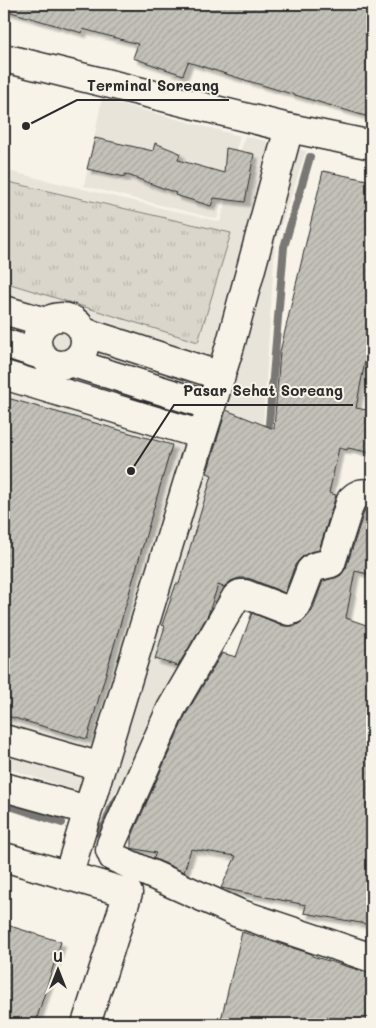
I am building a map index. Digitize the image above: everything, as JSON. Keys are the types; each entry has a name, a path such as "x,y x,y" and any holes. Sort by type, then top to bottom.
{"street":[{"path":"4,58 290,128 372,145"},
{"path":"68,876 230,346 290,128"},
{"path":"4,310 45,322"},
{"path":"41,355 37,344 38,332 45,322 55,317 67,317 78,322 84,332 86,344 81,355 73,363"},
{"path":"84,332 220,376"},
{"path":"4,343 41,355 50,363 61,365 73,363 211,406"},
{"path":"4,375 202,435"},
{"path":"372,494 364,492 356,495 351,500 331,563 310,571 297,606 294,609 289,611 245,594 240,594 236,597 171,708 110,850 113,857 238,913 372,958"},
{"path":"4,739 100,768"},
{"path":"4,786 88,810"},
{"path":"4,857 128,893 86,1024"}],"shaded area":[{"path":"102,99 240,136 217,219 84,186"},
{"path":"245,136 306,151 275,244 261,453 258,547 110,802 4,767 4,170 220,222"}],"green space":[{"path":"4,181 231,233 198,342 4,282"}],"building":[{"path":"4,4 360,4 358,9 372,12 372,118 188,62 183,75 133,58 138,44 83,29 82,33 4,10"},
{"path":"95,138 153,151 155,143 180,153 178,160 224,173 226,148 254,154 245,202 214,198 211,206 175,195 176,193 125,174 125,177 87,169"},
{"path":"323,171 372,181 372,325 356,408 372,411 372,453 339,448 329,493 336,495 319,550 303,556 295,565 285,593 245,578 231,581 224,587 218,585 208,615 178,666 155,659 165,626 162,625 176,584 179,584 212,475 207,473 226,410 274,429 280,352"},
{"path":"4,397 172,445 87,739 4,715"},
{"path":"365,509 372,509 372,554 368,574 355,571 346,618 372,627 372,925 304,913 306,905 221,888 236,856 191,849 184,872 153,858 156,853 131,848 131,838 185,716 222,653 236,657 252,613 284,626 295,626 306,618 312,611 323,581 341,575 346,568"},
{"path":"4,924 61,942 35,1024 4,1024"},
{"path":"242,932 372,974 372,1002 365,1024 286,1024 267,1022 266,1024 220,1024"}],"waterway":[{"path":"268,436 284,247 310,157"},
{"path":"88,832 95,833 105,825 117,799"},
{"path":"4,804 62,823"}],"place":[{"name":"Terminal Soreang","path":"26,126"},
{"name":"Pasar Sehat Soreang","path":"131,471"}]}
